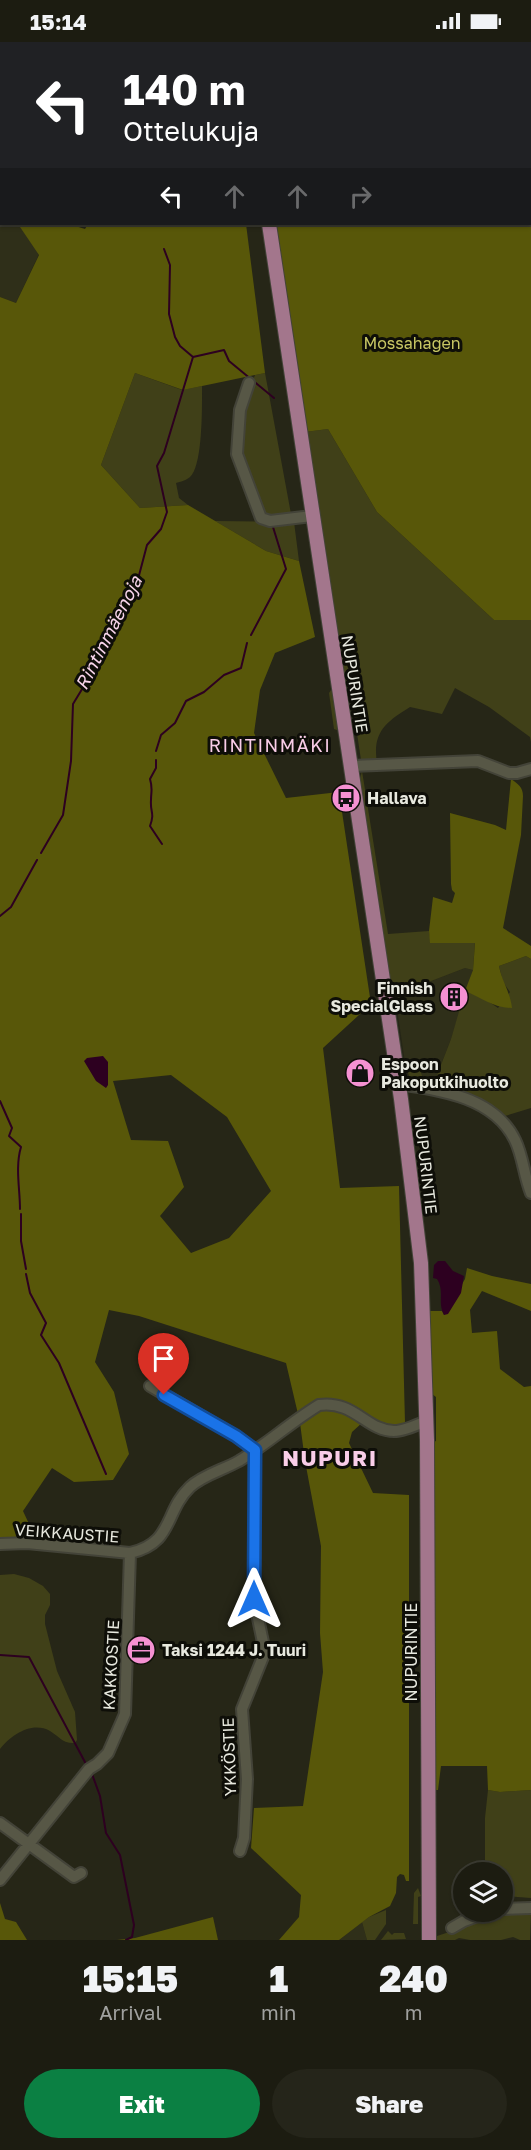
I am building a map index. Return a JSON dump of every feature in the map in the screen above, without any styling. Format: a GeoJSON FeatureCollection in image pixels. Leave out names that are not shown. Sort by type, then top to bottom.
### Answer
{"type":"FeatureCollection","features":[{"type":"Feature","properties":{"kind":"main road","name":"NUPURINTIE"},"geometry":{"type":"LineString","coordinates":[[269,225],[412,1176],[421,1263],[426,1421],[429,1940]]}},
{"type":"Feature","properties":{"kind":"street"},"geometry":{"type":"LineString","coordinates":[[249,383],[240,410],[237,454],[261,518],[270,521],[312,516]]}},
{"type":"Feature","properties":{"kind":"street"},"geometry":{"type":"LineString","coordinates":[[351,766],[478,761],[509,773],[531,770]]}},
{"type":"Feature","properties":{"kind":"street"},"geometry":{"type":"LineString","coordinates":[[398,1084],[432,1089],[478,1104],[493,1113],[525,1151],[531,1193]]}},
{"type":"Feature","properties":{"kind":"street"},"geometry":{"type":"LineString","coordinates":[[150,1386],[236,1436],[255,1450]]}},
{"type":"Feature","properties":{"kind":"street","name":"VEIKKAUSTIE"},"geometry":{"type":"LineString","coordinates":[[0,1544],[27,1543],[130,1553],[154,1544],[191,1486],[237,1462],[319,1405],[326,1404],[351,1410],[372,1424],[395,1431],[426,1421]]}},
{"type":"Feature","properties":{"kind":"street","name":"YKKÖSTIE"},"geometry":{"type":"LineString","coordinates":[[240,1851],[244,1838],[247,1779],[242,1709],[265,1652],[254,1599],[255,1450]]}},
{"type":"Feature","properties":{"kind":"street","name":"KAKKOSTIE"},"geometry":{"type":"LineString","coordinates":[[0,1880],[88,1769],[108,1753],[125,1714],[130,1553]]}},
{"type":"Feature","properties":{"kind":"street"},"geometry":{"type":"LineString","coordinates":[[0,1823],[74,1877],[81,1873]]}},
{"type":"Feature","properties":{"kind":"street"},"geometry":{"type":"LineString","coordinates":[[513,1909],[531,1908]]}},
{"type":"Feature","properties":{"kind":"street"},"geometry":{"type":"LineString","coordinates":[[452,1928],[462,1922]]}},
{"type":"Feature","properties":{"kind":"shaded area"},"geometry":{"type":"Polygon","coordinates":[[[0,225],[43,225],[46,239],[16,303],[0,297],[0,225]]]}},
{"type":"Feature","properties":{"kind":"shaded area"},"geometry":{"type":"Polygon","coordinates":[[[135,373],[182,390],[202,386],[201,434],[197,461],[190,477],[176,483],[179,498],[188,505],[140,508],[101,465],[135,373]]]}},
{"type":"Feature","properties":{"kind":"shaded area"},"geometry":{"type":"Polygon","coordinates":[[[265,373],[291,514],[266,516],[240,453],[243,409],[255,375],[265,373]]]}},
{"type":"Feature","properties":{"kind":"shaded area"},"geometry":{"type":"Polygon","coordinates":[[[328,429],[377,512],[494,620],[531,620],[531,742],[530,737],[489,707],[455,688],[442,714],[410,707],[394,718],[379,736],[376,752],[377,763],[361,760],[350,687],[343,686],[305,432],[328,429]]]}},
{"type":"Feature","properties":{"kind":"shaded area"},"geometry":{"type":"Polygon","coordinates":[[[215,521],[294,522],[299,561],[266,551],[215,521]]]}},
{"type":"Feature","properties":{"kind":"shaded area"},"geometry":{"type":"Polygon","coordinates":[[[331,690],[335,692],[339,728],[337,730],[334,729],[329,693],[331,690]]]}},
{"type":"Feature","properties":{"kind":"shaded area"},"geometry":{"type":"Polygon","coordinates":[[[362,771],[388,934],[429,931],[431,943],[475,942],[473,970],[465,968],[413,988],[394,989],[393,983],[390,983],[366,831],[360,779],[362,771]]]}},
{"type":"Feature","properties":{"kind":"shaded area"},"geometry":{"type":"Polygon","coordinates":[[[526,956],[531,959],[531,1108],[505,1116],[493,1107],[410,1080],[405,1062],[420,1070],[424,1081],[434,1083],[451,1039],[465,991],[482,997],[498,1008],[510,992],[503,982],[499,966],[526,956]]]}},
{"type":"Feature","properties":{"kind":"shaded area"},"geometry":{"type":"Polygon","coordinates":[[[465,968],[473,970],[451,1039],[434,1083],[423,1081],[420,1070],[405,1062],[394,989],[413,988],[465,968]]]}},
{"type":"Feature","properties":{"kind":"shaded area"},"geometry":{"type":"Polygon","coordinates":[[[103,1056],[108,1062],[106,1088],[96,1081],[84,1061],[87,1058],[103,1056]]]}},
{"type":"Feature","properties":{"kind":"shaded area"},"geometry":{"type":"Polygon","coordinates":[[[438,1261],[445,1261],[453,1271],[464,1276],[461,1293],[448,1314],[444,1315],[439,1283],[433,1278],[434,1265],[438,1261]]]}},
{"type":"Feature","properties":{"kind":"shaded area"},"geometry":{"type":"Polygon","coordinates":[[[14,1574],[29,1578],[43,1586],[50,1594],[50,1605],[45,1615],[45,1624],[57,1671],[75,1712],[77,1740],[75,1743],[64,1741],[43,1728],[36,1728],[22,1731],[0,1749],[0,1575],[14,1574]]]}},
{"type":"Feature","properties":{"kind":"shaded area"},"geometry":{"type":"Polygon","coordinates":[[[488,1790],[500,1792],[531,1790],[531,1898],[513,1897],[513,1862],[485,1862],[485,1818],[488,1790]]]}},
{"type":"Feature","properties":{"kind":"shaded area"},"geometry":{"type":"Polygon","coordinates":[[[418,1888],[421,1896],[418,1897],[418,1924],[413,1924],[414,1893],[418,1888]]]}},
{"type":"Feature","properties":{"kind":"shaded area"},"geometry":{"type":"Polygon","coordinates":[[[386,1910],[386,1924],[375,1940],[367,1940],[362,1922],[386,1910]]]}},
{"type":"Feature","properties":{"kind":"shaded area"},"geometry":{"type":"Polygon","coordinates":[[[513,1914],[531,1914],[530,1940],[513,1937],[501,1940],[459,1938],[437,1940],[437,1936],[480,1922],[513,1922],[513,1914]]]}},
{"type":"Feature","properties":{"kind":"shaded area"},"geometry":{"type":"Polygon","coordinates":[[[362,1922],[367,1940],[339,1940],[362,1922]]]}},
{"type":"Feature","properties":{"kind":"shaded area"},"geometry":{"type":"Polygon","coordinates":[[[388,1931],[392,1935],[404,1933],[406,1939],[381,1940],[388,1931]]]}},
{"type":"Feature","properties":{"kind":"green space"},"geometry":{"type":"Polygon","coordinates":[[[19,225],[72,225],[85,229],[87,225],[246,225],[265,373],[183,390],[135,373],[101,465],[140,508],[188,505],[266,551],[299,561],[315,637],[275,653],[260,690],[254,733],[286,798],[339,792],[371,1004],[323,1048],[340,1188],[399,1186],[405,1423],[391,1426],[374,1419],[346,1402],[327,1400],[298,1414],[286,1363],[139,1316],[109,1310],[95,1362],[114,1392],[129,1454],[113,1480],[74,1482],[52,1468],[23,1511],[36,1539],[0,1540],[0,297],[16,303],[39,255],[19,225]],[[171,1075],[113,1081],[131,1140],[168,1141],[184,1187],[160,1216],[191,1253],[229,1238],[271,1191],[227,1117],[171,1075]]]}},
{"type":"Feature","properties":{"kind":"green space","name":"Mossahagen"},"geometry":{"type":"Polygon","coordinates":[[[274,225],[531,225],[531,620],[494,620],[377,512],[328,429],[305,432],[274,225]]]}},
{"type":"Feature","properties":{"kind":"green space"},"geometry":{"type":"Polygon","coordinates":[[[511,779],[520,786],[523,793],[521,835],[503,928],[531,946],[531,959],[526,956],[499,966],[512,1008],[505,1008],[465,991],[473,970],[475,943],[430,943],[429,931],[433,897],[452,903],[455,893],[451,884],[450,813],[506,830],[511,779]]]}},
{"type":"Feature","properties":{"kind":"green space"},"geometry":{"type":"Polygon","coordinates":[[[467,1268],[531,1284],[531,1311],[482,1291],[470,1310],[472,1333],[497,1331],[500,1369],[524,1387],[531,1386],[531,1790],[500,1792],[488,1790],[487,1766],[441,1766],[438,1790],[435,1790],[432,1443],[436,1441],[436,1397],[432,1394],[429,1311],[442,1311],[444,1315],[465,1279],[467,1268]]]}},
{"type":"Feature","properties":{"kind":"green space"},"geometry":{"type":"Polygon","coordinates":[[[338,1409],[363,1422],[352,1432],[349,1443],[373,1493],[409,1495],[409,1881],[406,1881],[404,1875],[400,1874],[397,1877],[396,1893],[390,1906],[369,1917],[339,1940],[279,1940],[299,1917],[301,1895],[251,1848],[254,1808],[303,1806],[323,1672],[320,1633],[321,1546],[300,1423],[320,1411],[338,1409]]]}},
{"type":"Feature","properties":{"kind":"green space"},"geometry":{"type":"Polygon","coordinates":[[[0,1903],[5,1919],[16,1922],[27,1940],[0,1940],[0,1903]]]}},
{"type":"Feature","properties":{"kind":"green space"},"geometry":{"type":"Polygon","coordinates":[[[213,1917],[218,1940],[117,1940],[135,1938],[213,1917]]]}},
{"type":"Feature","properties":{"kind":"waterway","name":"Rintinmäenoja"},"geometry":{"type":"LineString","coordinates":[[164,249],[170,265],[169,314],[175,337],[180,346],[193,357]]}},
{"type":"Feature","properties":{"kind":"waterway"},"geometry":{"type":"LineString","coordinates":[[193,357],[224,350],[229,361],[274,398]]}},
{"type":"Feature","properties":{"kind":"waterway","name":"Rintinmäenoja"},"geometry":{"type":"LineString","coordinates":[[41,853],[63,815],[71,761],[73,704],[90,676],[101,641],[122,600],[137,583],[147,545],[161,529],[167,512],[157,466],[164,453],[193,357]]}},
{"type":"Feature","properties":{"kind":"waterway"},"geometry":{"type":"LineString","coordinates":[[251,635],[286,569],[273,527]]}},
{"type":"Feature","properties":{"kind":"waterway"},"geometry":{"type":"LineString","coordinates":[[156,751],[161,735],[175,723],[186,701],[204,692],[224,675],[241,668],[247,643]]}},
{"type":"Feature","properties":{"kind":"waterway"},"geometry":{"type":"LineString","coordinates":[[156,760],[156,768],[150,779],[152,788],[150,826],[162,844]]}},
{"type":"Feature","properties":{"kind":"waterway","name":"Rintinmäenoja"},"geometry":{"type":"LineString","coordinates":[[0,916],[11,907],[37,860]]}},
{"type":"Feature","properties":{"kind":"waterway"},"geometry":{"type":"LineString","coordinates":[[0,1101],[12,1128],[9,1136],[21,1147],[18,1170],[20,1209]]}},
{"type":"Feature","properties":{"kind":"waterway"},"geometry":{"type":"LineString","coordinates":[[21,1214],[21,1241],[26,1269]]}},
{"type":"Feature","properties":{"kind":"waterway"},"geometry":{"type":"LineString","coordinates":[[26,1274],[30,1293],[46,1323],[41,1335],[59,1363],[106,1474]]}},
{"type":"Feature","properties":{"kind":"waterway"},"geometry":{"type":"LineString","coordinates":[[0,1655],[29,1657],[86,1764]]}},
{"type":"Feature","properties":{"kind":"waterway"},"geometry":{"type":"LineString","coordinates":[[92,1774],[100,1796],[106,1833],[120,1855],[134,1925],[132,1937],[126,1940]]}},
{"type":"Feature","properties":{"kind":"place","name":"Hallava"},"geometry":{"type":"Point","coordinates":[346,798]}},
{"type":"Feature","properties":{"kind":"place","name":"Finnish SpecialGlass"},"geometry":{"type":"Point","coordinates":[454,997]}},
{"type":"Feature","properties":{"kind":"place","name":"Espoon Pakoputkihuolto"},"geometry":{"type":"Point","coordinates":[360,1073]}},
{"type":"Feature","properties":{"kind":"place","name":"Taksi 1244 J. Tuuri"},"geometry":{"type":"Point","coordinates":[141,1650]}},
{"type":"Feature","properties":{"kind":"district","name":"RINTINMÄKI"},"geometry":{"type":"Point","coordinates":[270,746]}},
{"type":"Feature","properties":{"kind":"district","name":"NUPURI"},"geometry":{"type":"Point","coordinates":[330,1458]}},
{"type":"Feature","properties":{"kind":"route"},"geometry":{"type":"LineString","coordinates":[[164,1395],[247,1442],[255,1450],[254,1599]]}}]}
